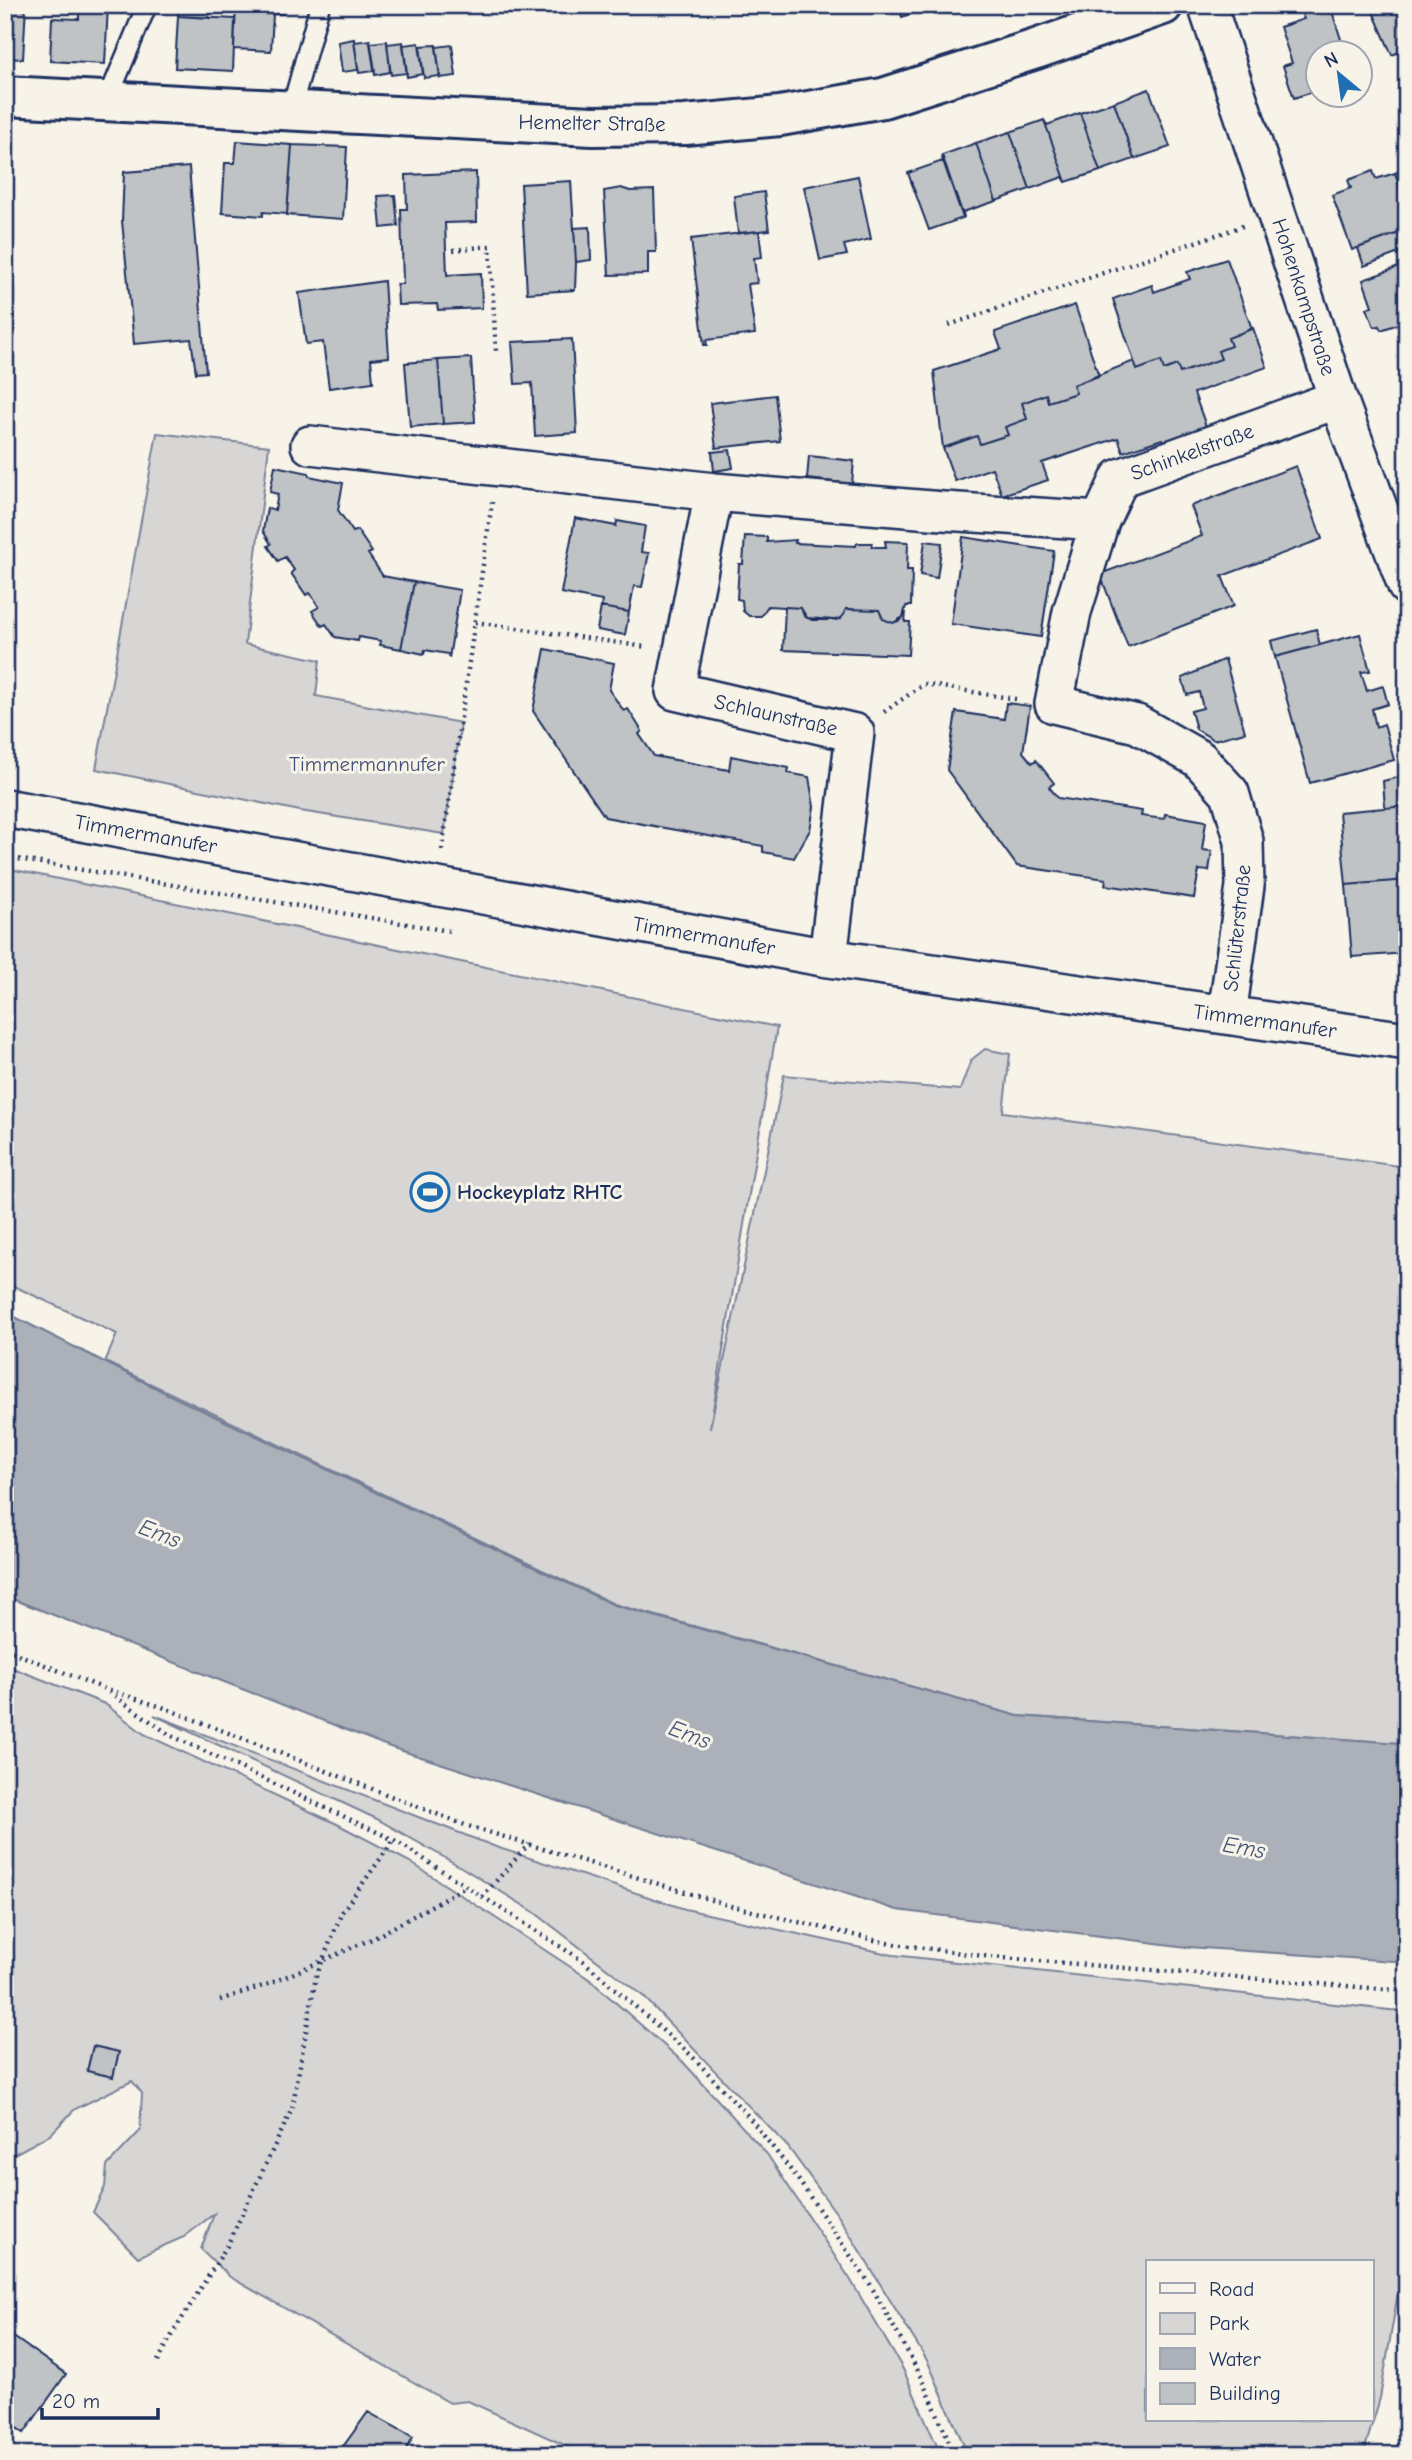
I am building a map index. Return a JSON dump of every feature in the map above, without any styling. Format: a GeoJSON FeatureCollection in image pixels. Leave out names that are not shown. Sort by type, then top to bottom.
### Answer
{"type":"FeatureCollection","features":[{"type":"Feature","properties":{"kind":"main road","name":"Hemelter Straße"},"geometry":{"type":"LineString","coordinates":[[5,96],[593,126],[685,125],[780,117],[883,98],[1163,5]]}},
{"type":"Feature","properties":{"kind":"street","name":"Hohenkampstraße"},"geometry":{"type":"LineString","coordinates":[[1207,5],[1338,399],[1407,586]]}},
{"type":"Feature","properties":{"kind":"street","name":"Schinkelstraße"},"geometry":{"type":"LineString","coordinates":[[1054,705],[1072,612],[1100,521],[1120,478],[1338,399]]}},
{"type":"Feature","properties":{"kind":"street"},"geometry":{"type":"LineString","coordinates":[[310,444],[714,492],[943,512],[1100,521]]}},
{"type":"Feature","properties":{"kind":"street","name":"Schlaunstraße"},"geometry":{"type":"LineString","coordinates":[[714,492],[675,691],[855,733],[828,958]]}},
{"type":"Feature","properties":{"kind":"street","name":"Schlüterstraße"},"geometry":{"type":"LineString","coordinates":[[1054,705],[1137,724],[1199,759],[1230,793],[1244,841],[1245,886],[1227,1015]]}},
{"type":"Feature","properties":{"kind":"street","name":"Timmermanufer"},"geometry":{"type":"LineString","coordinates":[[5,808],[828,958],[1407,1041]]}},
{"type":"Feature","properties":{"kind":"lane"},"geometry":{"type":"LineString","coordinates":[[107,101],[147,5]]}},
{"type":"Feature","properties":{"kind":"lane"},"geometry":{"type":"LineString","coordinates":[[290,110],[320,5]]}},
{"type":"Feature","properties":{"kind":"path"},"geometry":{"type":"LineString","coordinates":[[949,325],[1277,215]]}},
{"type":"Feature","properties":{"kind":"path"},"geometry":{"type":"LineString","coordinates":[[453,250],[490,246],[496,352]]}},
{"type":"Feature","properties":{"kind":"path"},"geometry":{"type":"LineString","coordinates":[[437,887],[497,467]]}},
{"type":"Feature","properties":{"kind":"path"},"geometry":{"type":"LineString","coordinates":[[475,622],[683,652]]}},
{"type":"Feature","properties":{"kind":"path"},"geometry":{"type":"LineString","coordinates":[[855,733],[924,684],[1054,705]]}},
{"type":"Feature","properties":{"kind":"path"},"geometry":{"type":"LineString","coordinates":[[5,1649],[105,1689],[163,1707],[465,1825],[731,1906],[887,1943],[991,1957],[1407,1991]]}},
{"type":"Feature","properties":{"kind":"path"},"geometry":{"type":"LineString","coordinates":[[105,1689],[170,1735],[394,1840],[583,1961],[691,2055],[797,2178],[870,2284],[922,2378],[955,2455]]}},
{"type":"Feature","properties":{"kind":"path"},"geometry":{"type":"LineString","coordinates":[[158,2361],[227,2246],[292,2109],[316,1977],[322,1961],[342,1912],[394,1840]]}},
{"type":"Feature","properties":{"kind":"path"},"geometry":{"type":"LineString","coordinates":[[482,1897],[529,1844]]}},
{"type":"Feature","properties":{"kind":"path"},"geometry":{"type":"LineString","coordinates":[[220,2000],[269,1984],[374,1938],[466,1886]]}},
{"type":"Feature","properties":{"kind":"green space","name":"Timmermannufer"},"geometry":{"type":"Polygon","coordinates":[[[157,433],[269,446],[245,644],[320,660],[316,696],[461,723],[444,834],[300,811],[96,769],[157,433]]]}},
{"type":"Feature","properties":{"kind":"green space"},"geometry":{"type":"Polygon","coordinates":[[[5,868],[777,1027],[710,1428],[784,1075],[960,1090],[971,1060],[985,1049],[1010,1054],[1003,1112],[1407,1167],[1407,1739],[1400,1743],[1018,1716],[614,1604],[105,1362],[117,1334],[5,1282],[5,868]]]}},
{"type":"Feature","properties":{"kind":"green space"},"geometry":{"type":"Polygon","coordinates":[[[5,1665],[105,1704],[144,1734],[337,1824],[410,1862],[589,1979],[684,2063],[767,2154],[850,2279],[903,2369],[941,2455],[586,2455],[468,2401],[450,2403],[230,2277],[201,2249],[214,2214],[184,2237],[138,2257],[93,2212],[105,2187],[107,2166],[140,2131],[142,2093],[132,2081],[75,2109],[50,2135],[5,2159],[5,1665]]]}},
{"type":"Feature","properties":{"kind":"green space"},"geometry":{"type":"Polygon","coordinates":[[[154,1715],[496,1847],[685,1909],[893,1955],[1407,2012],[1407,2240],[1380,2398],[1374,2418],[1374,2260],[1146,2260],[1146,2422],[1373,2422],[1363,2455],[968,2455],[928,2362],[839,2217],[788,2147],[643,1996],[534,1912],[377,1819],[154,1715]]]}},
{"type":"Feature","properties":{"kind":"water","name":"Ems"},"geometry":{"type":"Polygon","coordinates":[[[5,1312],[174,1397],[614,1605],[1018,1716],[1400,1743],[1407,1739],[1407,1962],[1187,1947],[897,1910],[390,1747],[5,1596],[5,1312]]]}},
{"type":"Feature","properties":{"kind":"building"},"geometry":{"type":"Polygon","coordinates":[[[5,5],[26,5],[23,59],[5,58],[5,5]]]}},
{"type":"Feature","properties":{"kind":"building"},"geometry":{"type":"Polygon","coordinates":[[[79,5],[108,5],[105,64],[50,61],[52,18],[79,19],[79,5]]]}},
{"type":"Feature","properties":{"kind":"building"},"geometry":{"type":"Polygon","coordinates":[[[179,5],[210,5],[209,18],[178,16],[179,5]]]}},
{"type":"Feature","properties":{"kind":"building"},"geometry":{"type":"Polygon","coordinates":[[[236,5],[283,5],[283,14],[273,14],[271,51],[234,49],[236,5]]]}},
{"type":"Feature","properties":{"kind":"building"},"geometry":{"type":"Polygon","coordinates":[[[898,5],[936,5],[902,17],[898,5]]]}},
{"type":"Feature","properties":{"kind":"building"},"geometry":{"type":"Polygon","coordinates":[[[1330,5],[1341,38],[1304,38],[1304,95],[1294,98],[1283,66],[1292,63],[1280,27],[1304,19],[1301,12],[1330,5]]]}},
{"type":"Feature","properties":{"kind":"building"},"geometry":{"type":"Polygon","coordinates":[[[1370,5],[1407,5],[1407,49],[1392,55],[1370,5]]]}},
{"type":"Feature","properties":{"kind":"building"},"geometry":{"type":"Polygon","coordinates":[[[178,16],[235,19],[233,71],[175,68],[178,16]]]}},
{"type":"Feature","properties":{"kind":"building"},"geometry":{"type":"Polygon","coordinates":[[[354,39],[358,70],[342,72],[338,42],[354,39]]]}},
{"type":"Feature","properties":{"kind":"building"},"geometry":{"type":"Polygon","coordinates":[[[370,40],[375,71],[359,73],[354,42],[370,40]]]}},
{"type":"Feature","properties":{"kind":"building"},"geometry":{"type":"Polygon","coordinates":[[[387,41],[390,72],[375,75],[370,43],[387,41]]]}},
{"type":"Feature","properties":{"kind":"building"},"geometry":{"type":"Polygon","coordinates":[[[403,42],[407,73],[391,75],[387,44],[403,42]]]}},
{"type":"Feature","properties":{"kind":"building"},"geometry":{"type":"Polygon","coordinates":[[[419,43],[423,74],[407,77],[403,45],[419,43]]]}},
{"type":"Feature","properties":{"kind":"building"},"geometry":{"type":"Polygon","coordinates":[[[436,45],[440,76],[424,78],[420,46],[436,45]]]}},
{"type":"Feature","properties":{"kind":"building"},"geometry":{"type":"Polygon","coordinates":[[[452,45],[456,76],[440,78],[436,47],[452,45]]]}},
{"type":"Feature","properties":{"kind":"building"},"geometry":{"type":"Polygon","coordinates":[[[1149,89],[1170,147],[1134,159],[1114,102],[1149,89]]]}},
{"type":"Feature","properties":{"kind":"building"},"geometry":{"type":"Polygon","coordinates":[[[1114,102],[1134,159],[1100,171],[1080,113],[1114,102]]]}},
{"type":"Feature","properties":{"kind":"building"},"geometry":{"type":"Polygon","coordinates":[[[1080,113],[1100,171],[1066,182],[1044,120],[1047,125],[1080,113]]]}},
{"type":"Feature","properties":{"kind":"building"},"geometry":{"type":"Polygon","coordinates":[[[1044,120],[1066,182],[1063,177],[1030,189],[1010,132],[1044,120]]]}},
{"type":"Feature","properties":{"kind":"building"},"geometry":{"type":"Polygon","coordinates":[[[1010,132],[1030,189],[996,201],[976,143],[1010,132]]]}},
{"type":"Feature","properties":{"kind":"building"},"geometry":{"type":"Polygon","coordinates":[[[237,141],[292,145],[287,214],[263,212],[263,216],[222,213],[225,163],[235,163],[237,141]]]}},
{"type":"Feature","properties":{"kind":"building"},"geometry":{"type":"Polygon","coordinates":[[[976,143],[996,201],[963,212],[964,218],[942,155],[976,143]]]}},
{"type":"Feature","properties":{"kind":"building"},"geometry":{"type":"Polygon","coordinates":[[[292,145],[347,147],[343,219],[287,215],[292,145]]]}},
{"type":"Feature","properties":{"kind":"building"},"geometry":{"type":"Polygon","coordinates":[[[941,155],[963,218],[929,230],[908,173],[943,161],[941,155]]]}},
{"type":"Feature","properties":{"kind":"building"},"geometry":{"type":"Polygon","coordinates":[[[189,167],[206,372],[196,373],[191,339],[134,344],[122,221],[124,172],[189,167]]]}},
{"type":"Feature","properties":{"kind":"building"},"geometry":{"type":"Polygon","coordinates":[[[1407,169],[1407,191],[1402,193],[1395,173],[1407,169]]]}},
{"type":"Feature","properties":{"kind":"building"},"geometry":{"type":"Polygon","coordinates":[[[1373,171],[1376,179],[1395,173],[1407,205],[1407,230],[1352,250],[1332,195],[1351,188],[1348,180],[1373,171]]]}},
{"type":"Feature","properties":{"kind":"building"},"geometry":{"type":"Polygon","coordinates":[[[476,172],[477,222],[445,223],[447,275],[481,273],[482,308],[438,310],[437,304],[398,305],[397,284],[403,284],[401,209],[407,209],[406,175],[476,172]]]}},
{"type":"Feature","properties":{"kind":"building"},"geometry":{"type":"Polygon","coordinates":[[[858,176],[871,239],[844,245],[847,255],[820,260],[804,187],[858,176]]]}},
{"type":"Feature","properties":{"kind":"building"},"geometry":{"type":"Polygon","coordinates":[[[571,181],[575,290],[527,293],[521,184],[571,181]]]}},
{"type":"Feature","properties":{"kind":"building"},"geometry":{"type":"Polygon","coordinates":[[[621,188],[630,191],[654,190],[656,252],[648,252],[648,274],[609,275],[604,191],[621,188]]]}},
{"type":"Feature","properties":{"kind":"building"},"geometry":{"type":"Polygon","coordinates":[[[764,192],[769,230],[738,233],[734,196],[764,192]]]}},
{"type":"Feature","properties":{"kind":"building"},"geometry":{"type":"Polygon","coordinates":[[[395,195],[398,226],[381,228],[378,196],[395,195]]]}},
{"type":"Feature","properties":{"kind":"building"},"geometry":{"type":"Polygon","coordinates":[[[590,227],[591,260],[576,262],[574,228],[590,227]]]}},
{"type":"Feature","properties":{"kind":"building"},"geometry":{"type":"Polygon","coordinates":[[[1407,230],[1407,250],[1364,266],[1358,248],[1407,230]]]}},
{"type":"Feature","properties":{"kind":"building"},"geometry":{"type":"Polygon","coordinates":[[[759,231],[762,257],[754,258],[757,283],[748,284],[755,334],[706,340],[707,345],[704,345],[691,239],[759,231]]]}},
{"type":"Feature","properties":{"kind":"building"},"geometry":{"type":"Polygon","coordinates":[[[1227,259],[1252,329],[1228,338],[1231,346],[1218,351],[1221,359],[1180,373],[1177,365],[1164,370],[1161,361],[1137,370],[1113,299],[1152,285],[1154,292],[1190,279],[1187,272],[1227,259]]]}},
{"type":"Feature","properties":{"kind":"building"},"geometry":{"type":"Polygon","coordinates":[[[1407,264],[1407,321],[1381,330],[1379,326],[1374,327],[1367,308],[1372,306],[1363,280],[1407,264]]]}},
{"type":"Feature","properties":{"kind":"building"},"geometry":{"type":"Polygon","coordinates":[[[384,281],[389,357],[371,359],[373,382],[329,388],[323,342],[306,344],[299,293],[384,281]]]}},
{"type":"Feature","properties":{"kind":"building"},"geometry":{"type":"Polygon","coordinates":[[[1075,305],[1099,376],[1073,385],[1076,393],[1048,402],[1046,394],[1022,403],[1027,419],[1005,427],[1008,435],[980,444],[977,436],[943,448],[934,371],[1001,349],[995,332],[1075,305]]]}},
{"type":"Feature","properties":{"kind":"building"},"geometry":{"type":"Polygon","coordinates":[[[1253,328],[1267,367],[1194,393],[1207,429],[1164,444],[1162,439],[1123,452],[1118,438],[1042,463],[1048,480],[1002,495],[992,468],[955,481],[943,448],[977,436],[980,444],[1008,435],[1005,427],[1027,419],[1022,403],[1046,394],[1048,402],[1076,393],[1073,385],[1134,361],[1137,370],[1161,361],[1164,370],[1177,365],[1180,373],[1221,359],[1218,351],[1231,346],[1228,338],[1253,328]]]}},
{"type":"Feature","properties":{"kind":"building"},"geometry":{"type":"Polygon","coordinates":[[[1407,332],[1407,353],[1404,354],[1397,335],[1407,332]]]}},
{"type":"Feature","properties":{"kind":"building"},"geometry":{"type":"Polygon","coordinates":[[[572,339],[577,433],[535,436],[532,383],[515,384],[512,342],[572,339]]]}},
{"type":"Feature","properties":{"kind":"building"},"geometry":{"type":"Polygon","coordinates":[[[471,358],[475,422],[443,424],[438,360],[471,358]]]}},
{"type":"Feature","properties":{"kind":"building"},"geometry":{"type":"Polygon","coordinates":[[[438,360],[443,424],[410,427],[405,363],[438,360]]]}},
{"type":"Feature","properties":{"kind":"building"},"geometry":{"type":"Polygon","coordinates":[[[775,395],[780,441],[716,448],[710,403],[775,395]]]}},
{"type":"Feature","properties":{"kind":"building"},"geometry":{"type":"Polygon","coordinates":[[[730,450],[733,468],[714,471],[712,452],[730,450]]]}},
{"type":"Feature","properties":{"kind":"building"},"geometry":{"type":"Polygon","coordinates":[[[809,456],[854,461],[852,484],[807,479],[809,456]]]}},
{"type":"Feature","properties":{"kind":"building"},"geometry":{"type":"Polygon","coordinates":[[[275,466],[343,483],[338,510],[353,532],[357,530],[372,552],[368,554],[383,576],[414,582],[401,649],[380,645],[381,641],[359,637],[358,641],[335,637],[326,624],[322,626],[312,611],[319,607],[310,593],[306,595],[291,573],[294,570],[285,557],[278,561],[268,546],[271,544],[263,531],[267,508],[275,510],[278,494],[270,492],[275,466]]]}},
{"type":"Feature","properties":{"kind":"building"},"geometry":{"type":"Polygon","coordinates":[[[1296,466],[1322,539],[1222,576],[1234,606],[1128,647],[1100,574],[1202,536],[1191,506],[1296,466]]]}},
{"type":"Feature","properties":{"kind":"building"},"geometry":{"type":"Polygon","coordinates":[[[575,518],[616,526],[617,521],[645,526],[641,552],[649,553],[642,587],[634,586],[629,612],[601,607],[602,601],[561,593],[575,518]]]}},
{"type":"Feature","properties":{"kind":"building"},"geometry":{"type":"Polygon","coordinates":[[[745,536],[767,537],[767,542],[796,540],[795,543],[856,546],[857,543],[872,543],[872,547],[886,547],[885,541],[908,542],[907,570],[912,570],[911,606],[906,606],[903,617],[893,623],[883,619],[879,610],[846,609],[841,619],[834,620],[807,618],[801,608],[768,606],[761,616],[749,616],[743,611],[742,600],[737,599],[739,564],[743,564],[745,536]]]}},
{"type":"Feature","properties":{"kind":"building"},"geometry":{"type":"Polygon","coordinates":[[[963,537],[1054,551],[1041,637],[951,624],[963,537]]]}},
{"type":"Feature","properties":{"kind":"building"},"geometry":{"type":"Polygon","coordinates":[[[925,541],[942,543],[937,578],[920,575],[925,541]]]}},
{"type":"Feature","properties":{"kind":"building"},"geometry":{"type":"Polygon","coordinates":[[[414,582],[460,590],[449,658],[448,654],[425,650],[424,654],[401,649],[414,582]]]}},
{"type":"Feature","properties":{"kind":"building"},"geometry":{"type":"Polygon","coordinates":[[[601,607],[629,612],[625,635],[597,630],[601,607]]]}},
{"type":"Feature","properties":{"kind":"building"},"geometry":{"type":"Polygon","coordinates":[[[785,607],[801,608],[804,616],[812,620],[837,620],[844,615],[846,609],[879,610],[883,619],[893,623],[901,620],[906,612],[905,622],[910,622],[908,655],[783,650],[785,607]]]}},
{"type":"Feature","properties":{"kind":"building"},"geometry":{"type":"Polygon","coordinates":[[[1316,629],[1320,645],[1275,657],[1271,641],[1316,629]]]}},
{"type":"Feature","properties":{"kind":"building"},"geometry":{"type":"Polygon","coordinates":[[[1360,634],[1370,671],[1361,672],[1367,691],[1383,686],[1388,704],[1372,709],[1376,727],[1384,724],[1394,760],[1310,783],[1275,657],[1360,634]]]}},
{"type":"Feature","properties":{"kind":"building"},"geometry":{"type":"Polygon","coordinates":[[[545,649],[614,663],[609,690],[624,711],[628,709],[642,731],[639,734],[654,756],[729,770],[731,756],[789,768],[788,773],[809,777],[814,807],[810,830],[794,858],[763,852],[763,846],[605,817],[533,711],[545,649]]]}},
{"type":"Feature","properties":{"kind":"building"},"geometry":{"type":"Polygon","coordinates":[[[1225,659],[1245,732],[1214,740],[1196,729],[1191,711],[1203,708],[1199,692],[1187,695],[1182,678],[1225,659]]]}},
{"type":"Feature","properties":{"kind":"building"},"geometry":{"type":"Polygon","coordinates":[[[1006,703],[1030,706],[1023,752],[1032,763],[1036,760],[1054,783],[1049,787],[1058,798],[1142,811],[1141,816],[1164,819],[1165,814],[1206,821],[1202,850],[1212,851],[1209,871],[1199,870],[1194,898],[1105,885],[1106,879],[1017,866],[947,770],[956,712],[1004,719],[1006,703]]]}},
{"type":"Feature","properties":{"kind":"building"},"geometry":{"type":"Polygon","coordinates":[[[1407,775],[1407,806],[1385,808],[1383,781],[1407,775]]]}},
{"type":"Feature","properties":{"kind":"building"},"geometry":{"type":"Polygon","coordinates":[[[1407,806],[1407,880],[1346,885],[1339,812],[1407,806]]]}},
{"type":"Feature","properties":{"kind":"building"},"geometry":{"type":"Polygon","coordinates":[[[1407,880],[1407,953],[1352,957],[1346,885],[1407,880]]]}},
{"type":"Feature","properties":{"kind":"building"},"geometry":{"type":"Polygon","coordinates":[[[93,2046],[119,2052],[113,2077],[87,2071],[93,2046]]]}},
{"type":"Feature","properties":{"kind":"building"},"geometry":{"type":"Polygon","coordinates":[[[5,2331],[66,2374],[24,2433],[5,2420],[5,2331]]]}},
{"type":"Feature","properties":{"kind":"building"},"geometry":{"type":"Polygon","coordinates":[[[368,2412],[413,2437],[403,2455],[337,2455],[368,2412]]]}},
{"type":"Feature","properties":{"kind":"place","name":"Hockeyplatz RHTC"},"geometry":{"type":"Point","coordinates":[430,1192]}}]}
